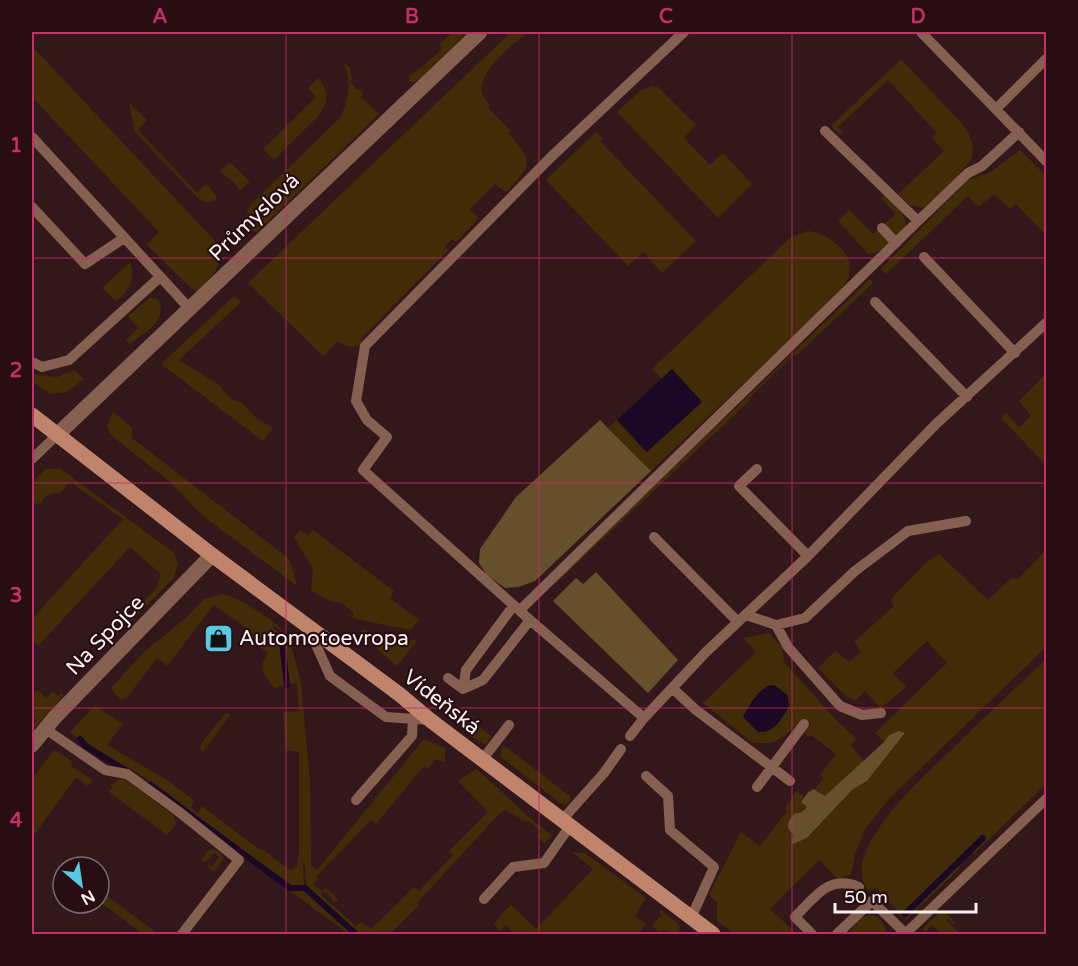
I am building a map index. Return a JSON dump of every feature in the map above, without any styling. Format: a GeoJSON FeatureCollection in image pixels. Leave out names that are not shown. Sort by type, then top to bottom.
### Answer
{"type":"FeatureCollection","features":[{"type":"Feature","properties":{"kind":"main road","name":"Vídeňská"},"geometry":{"type":"LineString","coordinates":[[32,415],[212,555],[399,694],[482,760],[713,934]]}},
{"type":"Feature","properties":{"kind":"street","name":"Průmyslová"},"geometry":{"type":"LineString","coordinates":[[57,434],[480,32]]}},
{"type":"Feature","properties":{"kind":"street","name":"Na Spojce"},"geometry":{"type":"LineString","coordinates":[[32,745],[44,728],[212,555]]}},
{"type":"Feature","properties":{"kind":"lane"},"geometry":{"type":"LineString","coordinates":[[645,718],[530,620],[363,470],[387,437],[367,420],[356,401],[365,346],[550,158],[684,32]]}},
{"type":"Feature","properties":{"kind":"lane"},"geometry":{"type":"LineString","coordinates":[[921,32],[1047,161]]}},
{"type":"Feature","properties":{"kind":"lane"},"geometry":{"type":"LineString","coordinates":[[997,108],[1047,59]]}},
{"type":"Feature","properties":{"kind":"lane"},"geometry":{"type":"LineString","coordinates":[[825,131],[918,221]]}},
{"type":"Feature","properties":{"kind":"lane"},"geometry":{"type":"LineString","coordinates":[[463,689],[466,670],[517,607],[968,173],[982,166],[1019,132]]}},
{"type":"Feature","properties":{"kind":"lane"},"geometry":{"type":"LineString","coordinates":[[32,137],[189,308]]}},
{"type":"Feature","properties":{"kind":"lane"},"geometry":{"type":"LineString","coordinates":[[32,207],[85,264],[124,238]]}},
{"type":"Feature","properties":{"kind":"lane"},"geometry":{"type":"LineString","coordinates":[[882,228],[896,243]]}},
{"type":"Feature","properties":{"kind":"lane"},"geometry":{"type":"LineString","coordinates":[[924,257],[1015,353]]}},
{"type":"Feature","properties":{"kind":"lane"},"geometry":{"type":"LineString","coordinates":[[32,362],[42,367],[69,360],[160,277]]}},
{"type":"Feature","properties":{"kind":"lane"},"geometry":{"type":"LineString","coordinates":[[875,302],[967,397]]}},
{"type":"Feature","properties":{"kind":"lane"},"geometry":{"type":"LineString","coordinates":[[630,736],[706,652],[808,556],[936,424],[1047,323]]}},
{"type":"Feature","properties":{"kind":"lane"},"geometry":{"type":"LineString","coordinates":[[32,459],[57,434]]}},
{"type":"Feature","properties":{"kind":"lane"},"geometry":{"type":"LineString","coordinates":[[757,470],[739,486],[808,556]]}},
{"type":"Feature","properties":{"kind":"lane"},"geometry":{"type":"LineString","coordinates":[[654,537],[742,619],[776,625],[805,618],[855,572],[908,531],[966,521]]}},
{"type":"Feature","properties":{"kind":"lane"},"geometry":{"type":"LineString","coordinates":[[463,689],[483,680],[530,620]]}},
{"type":"Feature","properties":{"kind":"lane"},"geometry":{"type":"LineString","coordinates":[[776,625],[788,647],[840,706],[862,715],[881,713]]}},
{"type":"Feature","properties":{"kind":"lane"},"geometry":{"type":"LineString","coordinates":[[308,626],[330,676],[386,717],[430,720]]}},
{"type":"Feature","properties":{"kind":"lane"},"geometry":{"type":"LineString","coordinates":[[448,678],[463,689]]}},
{"type":"Feature","properties":{"kind":"lane"},"geometry":{"type":"LineString","coordinates":[[672,688],[696,710],[790,781]]}},
{"type":"Feature","properties":{"kind":"lane"},"geometry":{"type":"LineString","coordinates":[[356,800],[411,736],[413,718]]}},
{"type":"Feature","properties":{"kind":"lane"},"geometry":{"type":"LineString","coordinates":[[757,787],[804,724]]}},
{"type":"Feature","properties":{"kind":"lane"},"geometry":{"type":"LineString","coordinates":[[482,760],[509,725]]}},
{"type":"Feature","properties":{"kind":"lane"},"geometry":{"type":"LineString","coordinates":[[44,728],[105,770],[127,774],[178,811],[238,860],[182,934]]}},
{"type":"Feature","properties":{"kind":"lane"},"geometry":{"type":"LineString","coordinates":[[484,900],[513,867],[544,863],[566,823],[621,749]]}},
{"type":"Feature","properties":{"kind":"lane"},"geometry":{"type":"LineString","coordinates":[[646,776],[668,796],[670,830],[714,867],[691,918]]}},
{"type":"Feature","properties":{"kind":"lane"},"geometry":{"type":"LineString","coordinates":[[837,934],[872,901],[905,934],[1047,799]]}},
{"type":"Feature","properties":{"kind":"lane"},"geometry":{"type":"LineString","coordinates":[[812,934],[795,917],[828,885],[848,882],[859,887]]}},
{"type":"Feature","properties":{"kind":"shaded area"},"geometry":{"type":"Polygon","coordinates":[[[453,32],[468,32],[419,79],[409,82],[409,75],[421,68],[441,50],[440,44],[453,32]]]}},
{"type":"Feature","properties":{"kind":"shaded area"},"geometry":{"type":"Polygon","coordinates":[[[511,32],[528,32],[491,68],[485,76],[482,93],[490,106],[488,108],[511,131],[509,134],[523,151],[527,164],[525,170],[506,192],[495,184],[470,209],[479,218],[456,242],[452,239],[445,246],[448,250],[360,340],[363,344],[351,347],[337,342],[323,356],[248,283],[511,32]]]}},
{"type":"Feature","properties":{"kind":"shaded area"},"geometry":{"type":"Polygon","coordinates":[[[32,46],[215,241],[219,257],[218,264],[213,275],[197,291],[192,289],[147,245],[159,232],[32,97],[32,46]]]}},
{"type":"Feature","properties":{"kind":"shaded area"},"geometry":{"type":"Polygon","coordinates":[[[901,59],[964,126],[973,146],[971,159],[959,175],[924,208],[910,205],[898,194],[944,151],[932,138],[937,133],[888,80],[838,127],[843,133],[840,135],[831,126],[901,59]]]}},
{"type":"Feature","properties":{"kind":"shaded area"},"geometry":{"type":"Polygon","coordinates":[[[342,61],[350,68],[352,80],[350,82],[358,90],[360,89],[363,94],[361,97],[379,114],[257,232],[252,230],[246,222],[250,205],[340,118],[348,90],[347,74],[342,61]]]}},
{"type":"Feature","properties":{"kind":"shaded area"},"geometry":{"type":"Polygon","coordinates":[[[318,78],[326,94],[323,108],[314,121],[274,160],[263,149],[316,97],[308,88],[318,78]]]}},
{"type":"Feature","properties":{"kind":"shaded area"},"geometry":{"type":"Polygon","coordinates":[[[652,86],[658,87],[696,125],[684,138],[710,165],[723,153],[752,184],[718,218],[617,112],[640,91],[652,86]]]}},
{"type":"Feature","properties":{"kind":"shaded area"},"geometry":{"type":"Polygon","coordinates":[[[129,103],[147,120],[138,130],[197,193],[206,184],[217,196],[215,201],[205,202],[199,199],[135,132],[129,103]]]}},
{"type":"Feature","properties":{"kind":"shaded area"},"geometry":{"type":"Polygon","coordinates":[[[596,132],[603,139],[601,142],[696,241],[662,273],[643,252],[628,266],[546,180],[596,132]]]}},
{"type":"Feature","properties":{"kind":"shaded area"},"geometry":{"type":"Polygon","coordinates":[[[1020,150],[1046,176],[1046,235],[1016,204],[1010,209],[994,194],[978,207],[968,196],[886,274],[881,269],[968,180],[989,173],[1020,150]]]}},
{"type":"Feature","properties":{"kind":"shaded area"},"geometry":{"type":"Polygon","coordinates":[[[230,162],[250,182],[240,190],[220,171],[230,162]]]}},
{"type":"Feature","properties":{"kind":"shaded area"},"geometry":{"type":"Polygon","coordinates":[[[886,194],[902,210],[906,226],[883,249],[869,255],[838,221],[849,210],[873,234],[895,213],[881,198],[886,194]]]}},
{"type":"Feature","properties":{"kind":"shaded area"},"geometry":{"type":"Polygon","coordinates":[[[807,231],[824,236],[839,246],[845,254],[850,271],[844,286],[829,303],[651,471],[608,427],[617,420],[646,452],[702,402],[672,369],[662,379],[652,369],[790,238],[807,231]]]}},
{"type":"Feature","properties":{"kind":"shaded area"},"geometry":{"type":"Polygon","coordinates":[[[130,262],[132,279],[125,293],[116,301],[102,288],[130,262]]]}},
{"type":"Feature","properties":{"kind":"shaded area"},"geometry":{"type":"Polygon","coordinates":[[[870,279],[873,283],[796,356],[794,355],[749,398],[750,400],[556,583],[555,581],[870,279]]]}},
{"type":"Feature","properties":{"kind":"shaded area"},"geometry":{"type":"Polygon","coordinates":[[[234,296],[241,302],[179,360],[219,385],[230,398],[242,403],[256,418],[273,428],[263,441],[161,364],[234,296]]]}},
{"type":"Feature","properties":{"kind":"shaded area"},"geometry":{"type":"Polygon","coordinates":[[[150,298],[155,298],[160,302],[159,317],[152,327],[130,344],[126,340],[138,328],[128,316],[150,298]]]}},
{"type":"Feature","properties":{"kind":"shaded area"},"geometry":{"type":"Polygon","coordinates":[[[672,369],[702,402],[647,452],[617,420],[672,369]]]}},
{"type":"Feature","properties":{"kind":"shaded area"},"geometry":{"type":"Polygon","coordinates":[[[74,370],[84,379],[66,392],[50,394],[32,381],[32,374],[57,377],[74,370]]]}},
{"type":"Feature","properties":{"kind":"shaded area"},"geometry":{"type":"Polygon","coordinates":[[[1046,374],[1046,465],[1001,418],[1006,413],[1019,427],[1031,416],[1019,401],[1046,374]]]}},
{"type":"Feature","properties":{"kind":"shaded area"},"geometry":{"type":"Polygon","coordinates":[[[113,412],[132,427],[132,438],[288,558],[297,586],[203,516],[169,481],[109,433],[107,426],[113,412]]]}},
{"type":"Feature","properties":{"kind":"shaded area"},"geometry":{"type":"Polygon","coordinates":[[[600,420],[651,471],[535,581],[518,587],[505,588],[487,575],[479,563],[480,549],[516,497],[600,420]]]}},
{"type":"Feature","properties":{"kind":"shaded area"},"geometry":{"type":"Polygon","coordinates":[[[46,469],[61,469],[174,553],[178,564],[174,577],[125,628],[122,625],[157,587],[161,574],[130,547],[38,646],[32,642],[32,619],[123,519],[70,482],[59,494],[53,493],[46,496],[41,503],[35,504],[32,502],[32,482],[46,469]]]}},
{"type":"Feature","properties":{"kind":"shaded area"},"geometry":{"type":"Polygon","coordinates":[[[300,530],[308,536],[313,530],[394,591],[390,598],[419,620],[411,630],[355,619],[352,617],[354,613],[342,603],[330,601],[311,591],[313,568],[294,538],[300,530]]]}},
{"type":"Feature","properties":{"kind":"shaded area"},"geometry":{"type":"Polygon","coordinates":[[[1046,550],[1046,647],[889,799],[865,829],[850,875],[838,879],[819,860],[770,909],[797,934],[735,934],[717,921],[717,902],[709,895],[741,832],[760,846],[787,811],[785,808],[796,791],[804,796],[801,802],[807,807],[787,829],[793,835],[791,845],[808,838],[853,789],[867,781],[905,734],[884,742],[875,733],[947,663],[927,641],[893,673],[906,687],[881,708],[865,691],[855,701],[845,695],[818,668],[835,651],[849,662],[861,652],[854,642],[894,606],[891,599],[928,561],[939,554],[988,600],[1011,578],[1018,579],[1046,550]]]}},
{"type":"Feature","properties":{"kind":"shaded area"},"geometry":{"type":"Polygon","coordinates":[[[596,572],[678,660],[648,693],[553,601],[576,578],[583,584],[596,572]]]}},
{"type":"Feature","properties":{"kind":"shaded area"},"geometry":{"type":"Polygon","coordinates":[[[223,594],[239,600],[268,618],[288,636],[274,626],[272,627],[290,641],[301,683],[310,782],[311,865],[317,870],[424,739],[445,748],[445,762],[435,759],[428,769],[424,766],[376,824],[371,820],[316,877],[318,879],[313,884],[322,891],[326,888],[339,900],[333,902],[329,894],[324,892],[321,895],[356,926],[361,922],[371,929],[414,887],[419,891],[453,855],[448,852],[488,812],[458,781],[476,769],[552,835],[544,843],[537,837],[541,831],[528,821],[505,810],[390,934],[343,934],[345,931],[290,891],[306,891],[305,863],[303,863],[304,887],[292,887],[236,847],[165,791],[89,746],[84,740],[70,732],[95,706],[123,724],[107,745],[167,780],[194,800],[191,808],[198,813],[202,806],[290,870],[297,866],[299,752],[286,750],[283,712],[299,711],[297,683],[274,688],[262,667],[268,653],[245,636],[249,630],[214,605],[167,666],[157,658],[126,699],[124,697],[121,700],[111,688],[145,651],[187,617],[204,599],[223,594]]]}},
{"type":"Feature","properties":{"kind":"shaded area"},"geometry":{"type":"Polygon","coordinates":[[[362,630],[417,641],[397,666],[360,634],[362,630]]]}},
{"type":"Feature","properties":{"kind":"shaded area"},"geometry":{"type":"Polygon","coordinates":[[[769,633],[782,647],[784,662],[838,722],[856,738],[851,746],[864,761],[825,797],[814,790],[824,778],[820,775],[836,754],[814,737],[810,735],[809,737],[804,733],[811,723],[803,718],[785,736],[772,743],[753,743],[703,703],[756,652],[743,638],[769,633]]]}},
{"type":"Feature","properties":{"kind":"shaded area"},"geometry":{"type":"Polygon","coordinates":[[[1046,659],[1046,784],[974,854],[972,850],[967,850],[955,862],[960,868],[906,920],[876,888],[868,890],[864,884],[862,865],[872,839],[906,794],[1046,659]]]}},
{"type":"Feature","properties":{"kind":"shaded area"},"geometry":{"type":"Polygon","coordinates":[[[770,685],[776,686],[788,696],[789,707],[773,728],[758,732],[743,717],[757,695],[770,685]]]}},
{"type":"Feature","properties":{"kind":"shaded area"},"geometry":{"type":"Polygon","coordinates":[[[38,690],[46,698],[53,691],[58,696],[61,693],[64,695],[32,731],[32,726],[37,720],[32,717],[32,693],[38,690]]]}},
{"type":"Feature","properties":{"kind":"shaded area"},"geometry":{"type":"Polygon","coordinates":[[[461,712],[492,737],[486,744],[467,732],[461,723],[461,712]]]}},
{"type":"Feature","properties":{"kind":"shaded area"},"geometry":{"type":"Polygon","coordinates":[[[228,713],[230,715],[203,752],[200,749],[201,744],[228,713]]]}},
{"type":"Feature","properties":{"kind":"shaded area"},"geometry":{"type":"Polygon","coordinates":[[[899,731],[905,733],[867,781],[853,789],[807,838],[791,845],[793,835],[788,822],[794,814],[802,812],[807,807],[801,802],[809,791],[813,789],[825,796],[889,735],[899,731]]]}},
{"type":"Feature","properties":{"kind":"shaded area"},"geometry":{"type":"Polygon","coordinates":[[[505,746],[572,798],[567,804],[560,803],[501,757],[501,750],[505,746]]]}},
{"type":"Feature","properties":{"kind":"shaded area"},"geometry":{"type":"Polygon","coordinates":[[[54,750],[71,760],[72,767],[93,780],[88,786],[76,777],[32,838],[32,779],[54,750]]]}},
{"type":"Feature","properties":{"kind":"shaded area"},"geometry":{"type":"Polygon","coordinates":[[[121,779],[173,814],[176,824],[167,835],[109,792],[113,787],[110,785],[121,779]]]}},
{"type":"Feature","properties":{"kind":"shaded area"},"geometry":{"type":"Polygon","coordinates":[[[213,849],[224,858],[214,872],[207,867],[209,865],[212,867],[219,857],[214,853],[205,863],[201,860],[208,851],[213,849]]]}},
{"type":"Feature","properties":{"kind":"shaded area"},"geometry":{"type":"Polygon","coordinates":[[[572,852],[585,853],[646,898],[635,916],[646,924],[638,934],[636,932],[633,934],[515,934],[506,925],[500,931],[494,925],[511,905],[536,929],[593,869],[572,852]]]}},
{"type":"Feature","properties":{"kind":"shaded area"},"geometry":{"type":"Polygon","coordinates":[[[111,899],[158,934],[143,934],[111,910],[111,899]]]}},
{"type":"Feature","properties":{"kind":"shaded area"},"geometry":{"type":"Polygon","coordinates":[[[943,909],[955,923],[954,925],[948,919],[946,920],[960,934],[942,934],[932,925],[924,933],[924,927],[943,909]]]}},
{"type":"Feature","properties":{"kind":"shaded area"},"geometry":{"type":"Polygon","coordinates":[[[661,910],[680,927],[678,934],[668,934],[668,930],[659,932],[652,926],[661,915],[659,912],[661,910]]]}},
{"type":"Feature","properties":{"kind":"shaded area"},"geometry":{"type":"Polygon","coordinates":[[[869,915],[881,921],[887,934],[847,934],[862,918],[869,915]]]}},
{"type":"Feature","properties":{"kind":"waterway"},"geometry":{"type":"LineString","coordinates":[[281,635],[287,685]]}},
{"type":"Feature","properties":{"kind":"waterway"},"geometry":{"type":"LineString","coordinates":[[80,739],[86,746],[126,771]]}},
{"type":"Feature","properties":{"kind":"waterway"},"geometry":{"type":"LineString","coordinates":[[150,785],[290,888],[305,888],[356,934]]}},
{"type":"Feature","properties":{"kind":"waterway"},"geometry":{"type":"LineString","coordinates":[[905,914],[983,838]]}},
{"type":"Feature","properties":{"kind":"place","name":"Automotoevropa"},"geometry":{"type":"Point","coordinates":[218,638]}}]}
